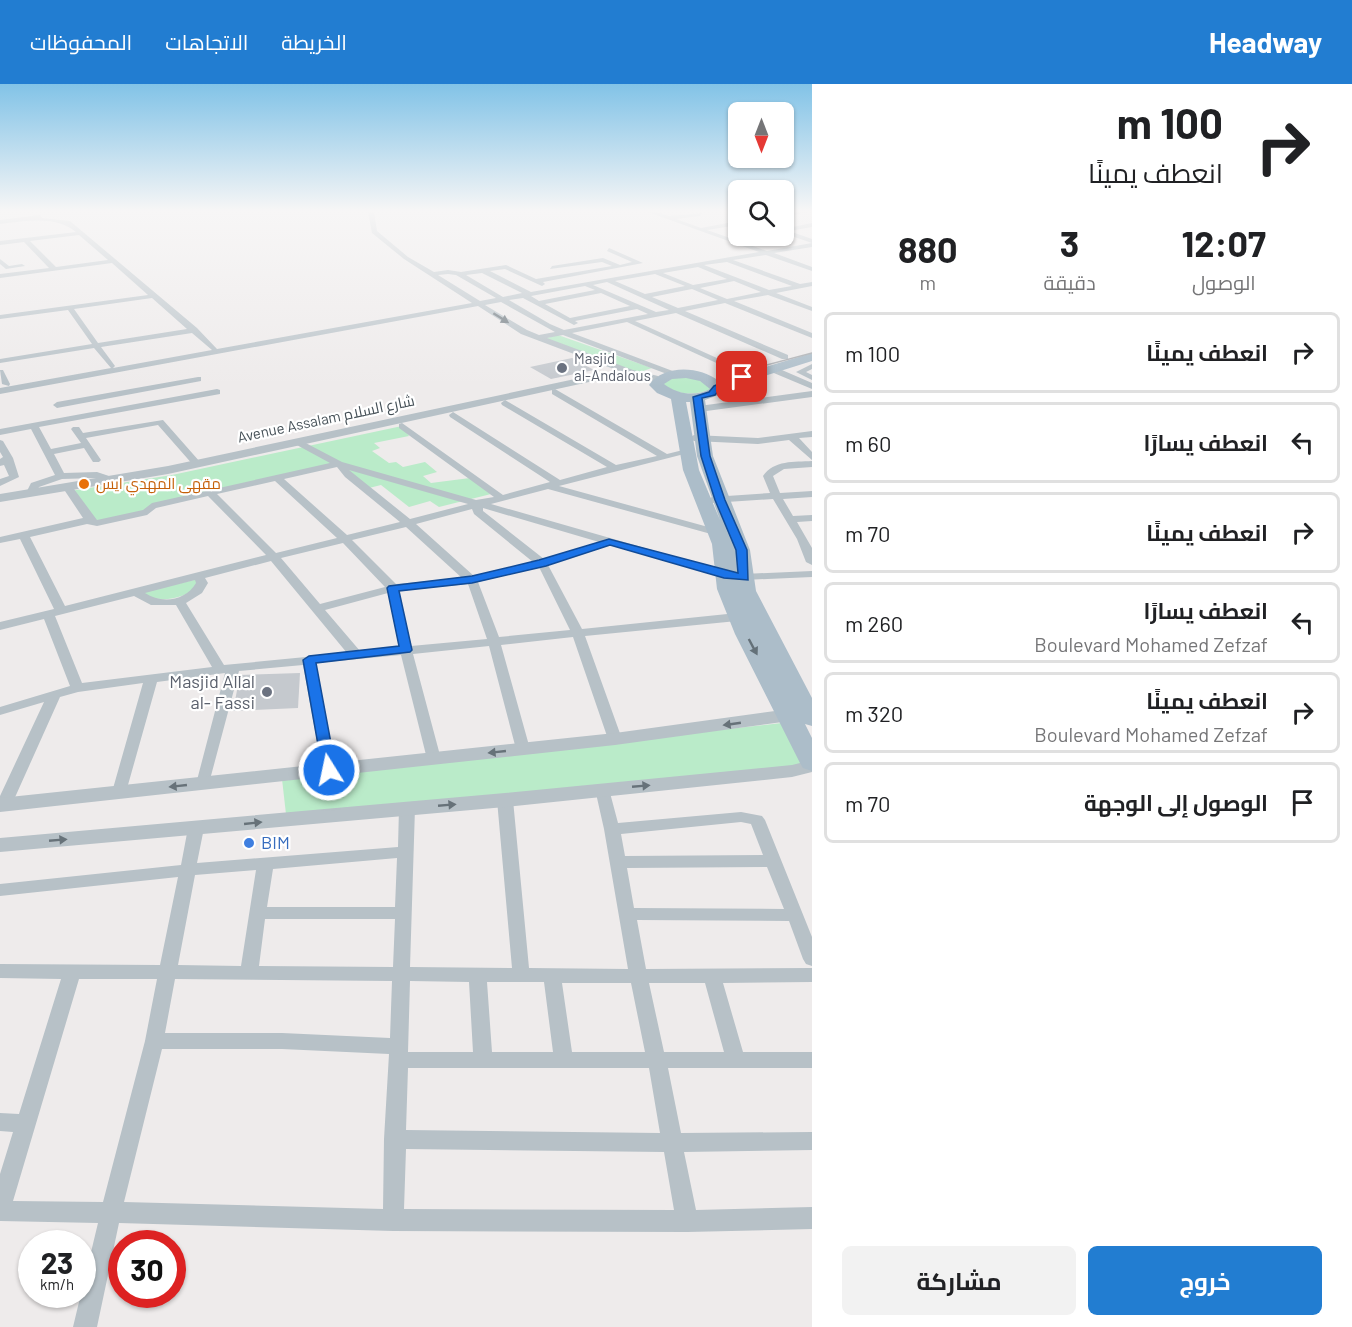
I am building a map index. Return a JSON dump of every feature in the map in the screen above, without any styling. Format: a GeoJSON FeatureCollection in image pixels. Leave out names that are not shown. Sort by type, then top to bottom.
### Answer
{"type":"FeatureCollection","features":[{"type":"Feature","properties":{"kind":"main road"},"geometry":{"type":"LineString","coordinates":[[698,403],[663,391],[658,381],[675,375],[697,376],[736,370],[812,348]]}},
{"type":"Feature","properties":{"kind":"main road"},"geometry":{"type":"LineString","coordinates":[[806,715],[737,617],[734,576],[741,550],[708,467],[692,442],[698,403],[712,394],[717,387],[812,357]]}},
{"type":"Feature","properties":{"kind":"main road"},"geometry":{"type":"LineString","coordinates":[[697,376],[711,381],[717,387]]}},
{"type":"Feature","properties":{"kind":"main road"},"geometry":{"type":"LineString","coordinates":[[677,395],[692,442],[700,500],[724,556],[734,576],[746,591],[806,715],[812,764]]}},
{"type":"Feature","properties":{"kind":"street"},"geometry":{"type":"LineString","coordinates":[[0,276],[46,270]]}},
{"type":"Feature","properties":{"kind":"street"},"geometry":{"type":"LineString","coordinates":[[125,270],[214,348]]}},
{"type":"Feature","properties":{"kind":"street"},"geometry":{"type":"LineString","coordinates":[[428,270],[478,304],[538,337],[627,374]]}},
{"type":"Feature","properties":{"kind":"street"},"geometry":{"type":"LineString","coordinates":[[435,274],[448,272],[460,274],[482,270],[584,329]]}},
{"type":"Feature","properties":{"kind":"street"},"geometry":{"type":"LineString","coordinates":[[512,270],[554,290]]}},
{"type":"Feature","properties":{"kind":"street"},"geometry":{"type":"LineString","coordinates":[[542,270],[557,277]]}},
{"type":"Feature","properties":{"kind":"street"},"geometry":{"type":"LineString","coordinates":[[535,281],[601,270]]}},
{"type":"Feature","properties":{"kind":"street"},"geometry":{"type":"LineString","coordinates":[[654,270],[812,336]]}},
{"type":"Feature","properties":{"kind":"street"},"geometry":{"type":"LineString","coordinates":[[2,387],[40,384],[112,368],[170,361],[669,270]]}},
{"type":"Feature","properties":{"kind":"street"},"geometry":{"type":"LineString","coordinates":[[712,270],[812,309]]}},
{"type":"Feature","properties":{"kind":"street"},"geometry":{"type":"LineString","coordinates":[[757,270],[812,290]]}},
{"type":"Feature","properties":{"kind":"street"},"geometry":{"type":"LineString","coordinates":[[460,274],[561,333],[675,375]]}},
{"type":"Feature","properties":{"kind":"street"},"geometry":{"type":"LineString","coordinates":[[645,296],[736,279]]}},
{"type":"Feature","properties":{"kind":"street"},"geometry":{"type":"LineString","coordinates":[[607,280],[785,357]]}},
{"type":"Feature","properties":{"kind":"street"},"geometry":{"type":"LineString","coordinates":[[586,284],[656,315]]}},
{"type":"Feature","properties":{"kind":"street"},"geometry":{"type":"LineString","coordinates":[[538,337],[812,284]]}},
{"type":"Feature","properties":{"kind":"street"},"geometry":{"type":"LineString","coordinates":[[538,303],[603,291]]}},
{"type":"Feature","properties":{"kind":"street"},"geometry":{"type":"LineString","coordinates":[[0,317],[155,296]]}},
{"type":"Feature","properties":{"kind":"street"},"geometry":{"type":"LineString","coordinates":[[69,307],[112,368],[196,464]]}},
{"type":"Feature","properties":{"kind":"street"},"geometry":{"type":"LineString","coordinates":[[568,320],[638,307]]}},
{"type":"Feature","properties":{"kind":"street"},"geometry":{"type":"LineString","coordinates":[[628,320],[736,370]]}},
{"type":"Feature","properties":{"kind":"street"},"geometry":{"type":"LineString","coordinates":[[0,361],[194,330]]}},
{"type":"Feature","properties":{"kind":"street"},"geometry":{"type":"LineString","coordinates":[[2,387],[214,348],[268,342]]}},
{"type":"Feature","properties":{"kind":"street"},"geometry":{"type":"LineString","coordinates":[[52,398],[126,385],[180,367],[170,361]]}},
{"type":"Feature","properties":{"kind":"street"},"geometry":{"type":"LineString","coordinates":[[812,366],[800,372],[812,378]]}},
{"type":"Feature","properties":{"kind":"street"},"geometry":{"type":"LineString","coordinates":[[772,369],[812,386]]}},
{"type":"Feature","properties":{"kind":"street"},"geometry":{"type":"LineString","coordinates":[[0,372],[2,387]]}},
{"type":"Feature","properties":{"kind":"street"},"geometry":{"type":"LineString","coordinates":[[0,432],[218,392],[189,373]]}},
{"type":"Feature","properties":{"kind":"street","name":"Avenue Assalam شارع السلام"},"geometry":{"type":"LineString","coordinates":[[0,498],[109,479],[136,478],[196,464],[302,445],[589,379],[627,374],[658,381]]}},
{"type":"Feature","properties":{"kind":"street"},"geometry":{"type":"LineString","coordinates":[[0,400],[52,398],[126,385],[198,379]]}},
{"type":"Feature","properties":{"kind":"street","name":"Avenue Assalam شارع السلام"},"geometry":{"type":"LineString","coordinates":[[0,504],[402,426],[555,392],[609,382],[658,381]]}},
{"type":"Feature","properties":{"kind":"street"},"geometry":{"type":"LineString","coordinates":[[40,384],[81,436],[96,460]]}},
{"type":"Feature","properties":{"kind":"street"},"geometry":{"type":"LineString","coordinates":[[555,392],[664,456]]}},
{"type":"Feature","properties":{"kind":"street"},"geometry":{"type":"LineString","coordinates":[[698,403],[812,394]]}},
{"type":"Feature","properties":{"kind":"street"},"geometry":{"type":"LineString","coordinates":[[505,403],[615,468]]}},
{"type":"Feature","properties":{"kind":"street"},"geometry":{"type":"LineString","coordinates":[[453,415],[553,484],[715,532]]}},
{"type":"Feature","properties":{"kind":"street"},"geometry":{"type":"LineString","coordinates":[[81,436],[160,422]]}},
{"type":"Feature","properties":{"kind":"street"},"geometry":{"type":"LineString","coordinates":[[34,426],[61,476]]}},
{"type":"Feature","properties":{"kind":"street"},"geometry":{"type":"LineString","coordinates":[[402,426],[500,497]]}},
{"type":"Feature","properties":{"kind":"street"},"geometry":{"type":"LineString","coordinates":[[0,626],[664,456],[692,442],[750,441],[812,434]]}},
{"type":"Feature","properties":{"kind":"street"},"geometry":{"type":"LineString","coordinates":[[792,437],[812,457]]}},
{"type":"Feature","properties":{"kind":"street"},"geometry":{"type":"LineString","coordinates":[[0,444],[8,458],[3,461],[14,477],[0,483]]}},
{"type":"Feature","properties":{"kind":"street"},"geometry":{"type":"LineString","coordinates":[[48,452],[87,445]]}},
{"type":"Feature","properties":{"kind":"street"},"geometry":{"type":"LineString","coordinates":[[302,445],[339,464],[734,576],[812,574]]}},
{"type":"Feature","properties":{"kind":"street"},"geometry":{"type":"LineString","coordinates":[[70,491],[90,520],[97,523],[149,511],[148,508],[152,506],[339,464]]}},
{"type":"Feature","properties":{"kind":"street"},"geometry":{"type":"LineString","coordinates":[[339,464],[348,475],[408,523],[472,580],[494,640],[523,749]]}},
{"type":"Feature","properties":{"kind":"street"},"geometry":{"type":"LineString","coordinates":[[812,464],[785,466],[771,470],[768,476],[774,496],[809,543],[812,562]]}},
{"type":"Feature","properties":{"kind":"street"},"geometry":{"type":"LineString","coordinates":[[32,491],[35,485],[61,476],[97,475],[109,479]]}},
{"type":"Feature","properties":{"kind":"street"},"geometry":{"type":"LineString","coordinates":[[277,478],[344,538],[393,588],[406,650],[434,759]]}},
{"type":"Feature","properties":{"kind":"street"},"geometry":{"type":"LineString","coordinates":[[210,493],[273,556],[356,655]]}},
{"type":"Feature","properties":{"kind":"street"},"geometry":{"type":"LineString","coordinates":[[700,500],[812,494]]}},
{"type":"Feature","properties":{"kind":"street"},"geometry":{"type":"LineString","coordinates":[[477,503],[478,512],[542,563],[578,633],[615,739]]}},
{"type":"Feature","properties":{"kind":"street"},"geometry":{"type":"LineString","coordinates":[[790,519],[812,518]]}},
{"type":"Feature","properties":{"kind":"street"},"geometry":{"type":"LineString","coordinates":[[0,540],[90,520]]}},
{"type":"Feature","properties":{"kind":"street"},"geometry":{"type":"LineString","coordinates":[[24,535],[55,612],[77,688]]}},
{"type":"Feature","properties":{"kind":"street"},"geometry":{"type":"LineString","coordinates":[[317,609],[393,588],[472,580],[542,563],[609,542]]}},
{"type":"Feature","properties":{"kind":"street"},"geometry":{"type":"LineString","coordinates":[[136,591],[142,598],[151,601],[179,601],[198,591],[202,583],[198,576]]}},
{"type":"Feature","properties":{"kind":"street"},"geometry":{"type":"LineString","coordinates":[[179,601],[227,669],[203,784]]}},
{"type":"Feature","properties":{"kind":"street"},"geometry":{"type":"LineString","coordinates":[[0,711],[77,688],[494,640],[737,617]]}},
{"type":"Feature","properties":{"kind":"street"},"geometry":{"type":"LineString","coordinates":[[309,660],[329,770]]}},
{"type":"Feature","properties":{"kind":"street"},"geometry":{"type":"LineString","coordinates":[[119,792],[151,679]]}},
{"type":"Feature","properties":{"kind":"street"},"geometry":{"type":"LineString","coordinates":[[2,805],[54,695]]}},
{"type":"Feature","properties":{"kind":"street"},"geometry":{"type":"LineString","coordinates":[[2,805],[615,739],[806,715]]}},
{"type":"Feature","properties":{"kind":"street"},"geometry":{"type":"LineString","coordinates":[[0,845],[506,800],[771,773],[812,764]]}},
{"type":"Feature","properties":{"kind":"street"},"geometry":{"type":"LineString","coordinates":[[602,789],[612,829],[638,976],[687,1221]]}},
{"type":"Feature","properties":{"kind":"street"},"geometry":{"type":"LineString","coordinates":[[506,800],[521,974]]}},
{"type":"Feature","properties":{"kind":"street"},"geometry":{"type":"LineString","coordinates":[[393,1220],[407,808]]}},
{"type":"Feature","properties":{"kind":"street"},"geometry":{"type":"LineString","coordinates":[[612,829],[750,817],[760,823],[812,959]]}},
{"type":"Feature","properties":{"kind":"street"},"geometry":{"type":"LineString","coordinates":[[85,1327],[154,1041],[196,828]]}},
{"type":"Feature","properties":{"kind":"street"},"geometry":{"type":"LineString","coordinates":[[0,890],[188,870],[406,852]]}},
{"type":"Feature","properties":{"kind":"street"},"geometry":{"type":"LineString","coordinates":[[618,862],[775,861]]}},
{"type":"Feature","properties":{"kind":"street"},"geometry":{"type":"LineString","coordinates":[[249,973],[265,865]]}},
{"type":"Feature","properties":{"kind":"street"},"geometry":{"type":"LineString","coordinates":[[257,914],[403,913]]}},
{"type":"Feature","properties":{"kind":"street"},"geometry":{"type":"LineString","coordinates":[[627,914],[795,915]]}},
{"type":"Feature","properties":{"kind":"street"},"geometry":{"type":"LineString","coordinates":[[0,970],[638,976],[812,975]]}},
{"type":"Feature","properties":{"kind":"street"},"geometry":{"type":"LineString","coordinates":[[72,972],[0,1210],[393,1220],[687,1221],[812,1218]]}},
{"type":"Feature","properties":{"kind":"street"},"geometry":{"type":"LineString","coordinates":[[477,974],[483,1061]]}},
{"type":"Feature","properties":{"kind":"street"},"geometry":{"type":"LineString","coordinates":[[552,975],[564,1060]]}},
{"type":"Feature","properties":{"kind":"street"},"geometry":{"type":"LineString","coordinates":[[712,975],[736,1060]]}},
{"type":"Feature","properties":{"kind":"street"},"geometry":{"type":"LineString","coordinates":[[154,1041],[282,1041],[483,1061],[812,1060]]}},
{"type":"Feature","properties":{"kind":"street"},"geometry":{"type":"LineString","coordinates":[[0,1122],[26,1123]]}},
{"type":"Feature","properties":{"kind":"street"},"geometry":{"type":"LineString","coordinates":[[394,1139],[672,1143],[812,1141]]}},
{"type":"Feature","properties":{"kind":"green space"},"geometry":{"type":"Polygon","coordinates":[[[558,335],[652,368],[637,373],[543,339],[558,335]]]}},
{"type":"Feature","properties":{"kind":"green space"},"geometry":{"type":"Polygon","coordinates":[[[673,378],[695,378],[713,388],[700,392],[681,393],[663,384],[673,378]]]}},
{"type":"Feature","properties":{"kind":"green space"},"geometry":{"type":"Polygon","coordinates":[[[402,426],[409,436],[374,443],[380,448],[372,451],[389,463],[396,462],[403,467],[425,462],[437,472],[423,476],[431,483],[470,478],[491,494],[439,507],[430,501],[409,507],[381,485],[369,488],[339,464],[147,508],[149,511],[93,524],[70,491],[172,475],[402,426]]]}},
{"type":"Feature","properties":{"kind":"green space"},"geometry":{"type":"Polygon","coordinates":[[[198,579],[195,590],[174,598],[161,599],[140,593],[198,579]]]}},
{"type":"Feature","properties":{"kind":"green space"},"geometry":{"type":"Polygon","coordinates":[[[791,722],[812,769],[287,823],[282,779],[791,722]]]}},
{"type":"Feature","properties":{"kind":"building","name":"Masjid al-Andalous"},"geometry":{"type":"Polygon","coordinates":[[[572,358],[594,370],[551,379],[530,367],[572,358]]]}},
{"type":"Feature","properties":{"kind":"building","name":"Masjid Allal al- Fassi"},"geometry":{"type":"Polygon","coordinates":[[[300,673],[298,708],[233,711],[240,675],[300,673]]]}},
{"type":"Feature","properties":{"kind":"tram line"},"geometry":{"type":"LineString","coordinates":[[737,373],[812,353]]}},
{"type":"Feature","properties":{"kind":"place","name":"Masjid al-Andalous"},"geometry":{"type":"Point","coordinates":[562,368]}},
{"type":"Feature","properties":{"kind":"place","name":"مقهى المهدي ايس"},"geometry":{"type":"Point","coordinates":[84,484]}},
{"type":"Feature","properties":{"kind":"place","name":"Masjid Allal al- Fassi"},"geometry":{"type":"Point","coordinates":[267,692]}},
{"type":"Feature","properties":{"kind":"place","name":"BIM"},"geometry":{"type":"Point","coordinates":[249,843]}},
{"type":"Feature","properties":{"kind":"route"},"geometry":{"type":"LineString","coordinates":[[329,770],[309,660],[406,650],[393,588],[472,580],[542,563],[609,542],[724,574],[744,577],[741,550],[705,456],[698,397],[712,394],[717,387],[742,377]]}}]}
